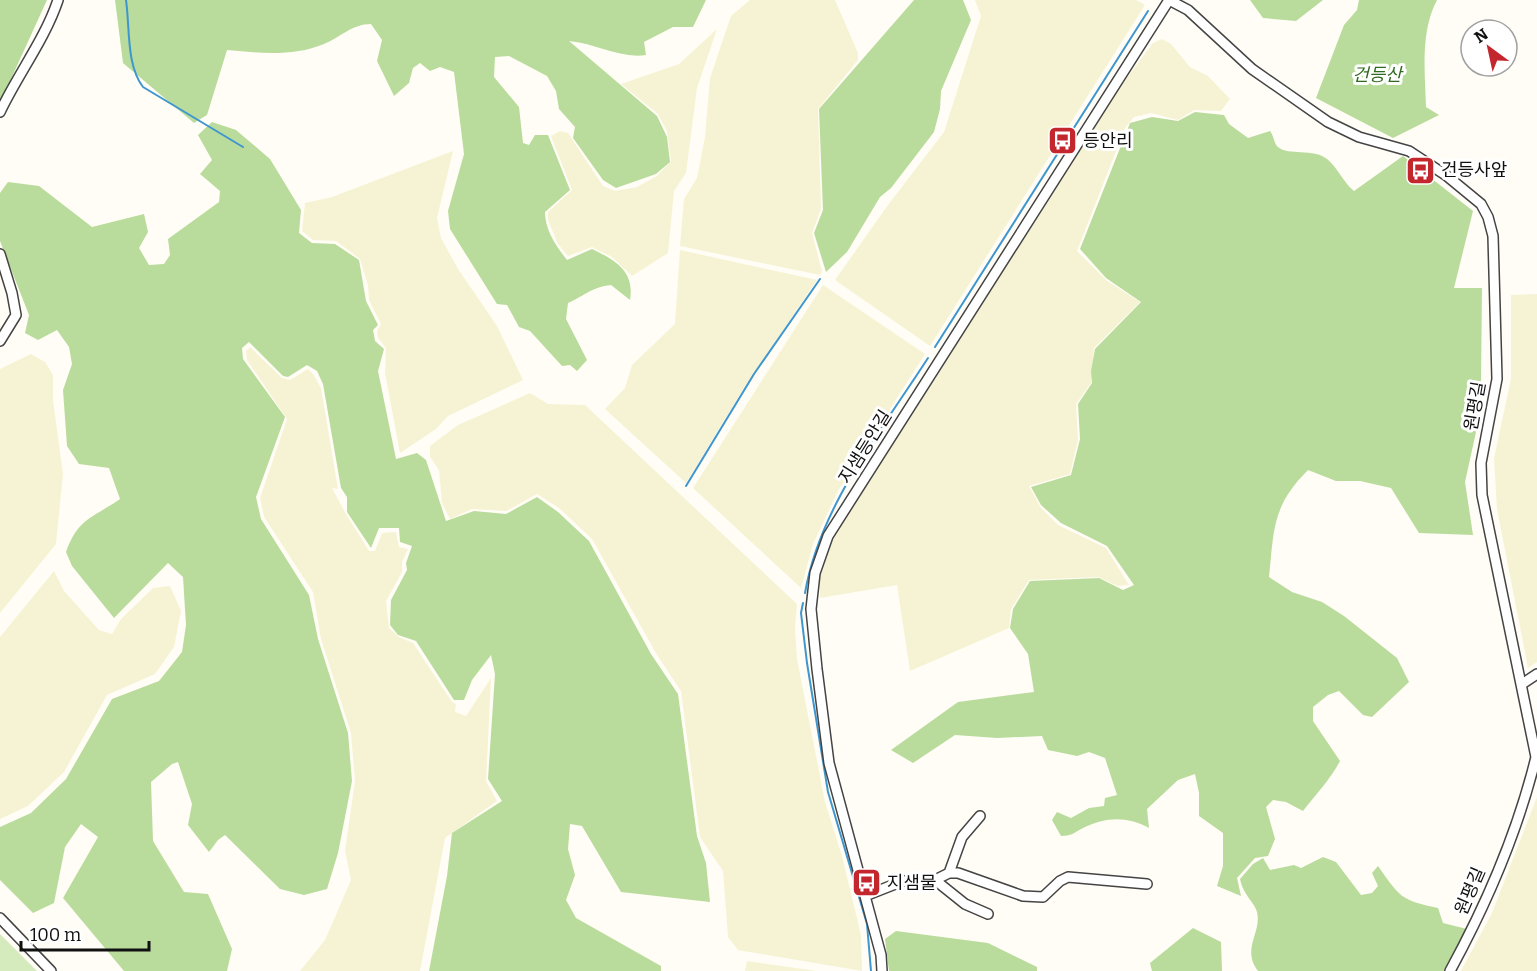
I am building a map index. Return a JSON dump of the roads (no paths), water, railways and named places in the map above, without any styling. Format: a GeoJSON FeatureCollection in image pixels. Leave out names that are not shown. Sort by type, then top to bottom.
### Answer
{"type":"FeatureCollection","features":[{"type":"Feature","properties":{"kind":"street"},"geometry":{"type":"LineString","coordinates":[[0,112],[31,52],[49,26],[58,0]]}},
{"type":"Feature","properties":{"kind":"street","name":"원평길"},"geometry":{"type":"LineString","coordinates":[[1169,0],[1188,10],[1252,69],[1328,122],[1359,137],[1409,151],[1481,204],[1494,236],[1497,379],[1481,464],[1482,495],[1536,758],[1526,797],[1483,904],[1450,971]]}},
{"type":"Feature","properties":{"kind":"street","name":"지샘등안길"},"geometry":{"type":"LineString","coordinates":[[882,971],[881,955],[829,763],[811,609],[815,573],[828,536],[1169,0]]}},
{"type":"Feature","properties":{"kind":"street"},"geometry":{"type":"LineString","coordinates":[[0,254],[16,315],[0,341]]}},
{"type":"Feature","properties":{"kind":"street"},"geometry":{"type":"LineString","coordinates":[[1522,684],[1537,674]]}},
{"type":"Feature","properties":{"kind":"street"},"geometry":{"type":"LineString","coordinates":[[949,873],[962,837],[980,816]]}},
{"type":"Feature","properties":{"kind":"street"},"geometry":{"type":"LineString","coordinates":[[865,896],[903,881],[935,880],[949,873],[958,873],[1023,896],[1043,897],[1060,881],[1068,877],[1147,884]]}},
{"type":"Feature","properties":{"kind":"street"},"geometry":{"type":"LineString","coordinates":[[935,880],[965,904],[988,914]]}},
{"type":"Feature","properties":{"kind":"street"},"geometry":{"type":"LineString","coordinates":[[0,918],[51,971]]}},
{"type":"Feature","properties":{"kind":"waterway"},"geometry":{"type":"LineString","coordinates":[[126,0],[131,57],[143,87],[243,147]]}},
{"type":"Feature","properties":{"kind":"waterway"},"geometry":{"type":"LineString","coordinates":[[935,347],[1148,11]]}},
{"type":"Feature","properties":{"kind":"waterway"},"geometry":{"type":"LineString","coordinates":[[686,486],[754,374],[820,279]]}},
{"type":"Feature","properties":{"kind":"waterway"},"geometry":{"type":"LineString","coordinates":[[805,593],[813,561],[838,500],[872,441],[928,358]]}},
{"type":"Feature","properties":{"kind":"waterway"},"geometry":{"type":"LineString","coordinates":[[803,603],[801,613],[807,663],[828,792],[867,924],[871,971]]}},
{"type":"Feature","properties":{"kind":"place","name":"등안리"},"geometry":{"type":"Point","coordinates":[1062,141]}},
{"type":"Feature","properties":{"kind":"place","name":"건등사앞"},"geometry":{"type":"Point","coordinates":[1420,170]}},
{"type":"Feature","properties":{"kind":"place","name":"지샘물"},"geometry":{"type":"Point","coordinates":[866,883]}},
{"type":"Feature","properties":{"kind":"park label","name":"건등산"},"geometry":{"type":"Point","coordinates":[1377,75]}}]}
